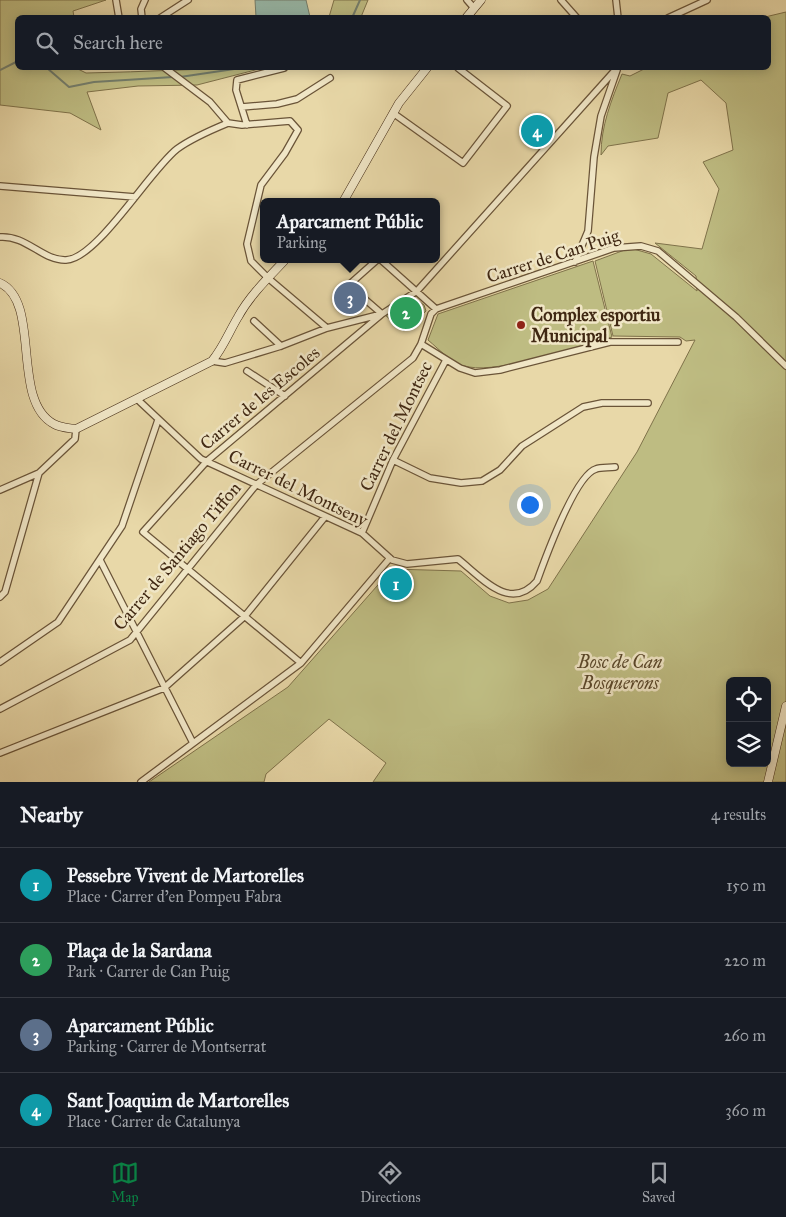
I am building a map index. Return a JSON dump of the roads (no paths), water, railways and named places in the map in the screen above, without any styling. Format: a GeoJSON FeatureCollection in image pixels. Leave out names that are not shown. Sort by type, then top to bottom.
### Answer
{"type":"FeatureCollection","features":[{"type":"Feature","properties":{"kind":"street"},"geometry":{"type":"LineString","coordinates":[[116,0],[118,15]]}},
{"type":"Feature","properties":{"kind":"street"},"geometry":{"type":"LineString","coordinates":[[142,15],[141,9],[146,0]]}},
{"type":"Feature","properties":{"kind":"street"},"geometry":{"type":"LineString","coordinates":[[165,15],[188,0]]}},
{"type":"Feature","properties":{"kind":"street"},"geometry":{"type":"LineString","coordinates":[[467,0],[474,8]]}},
{"type":"Feature","properties":{"kind":"street"},"geometry":{"type":"LineString","coordinates":[[468,15],[481,0]]}},
{"type":"Feature","properties":{"kind":"street"},"geometry":{"type":"LineString","coordinates":[[561,0],[574,15]]}},
{"type":"Feature","properties":{"kind":"street"},"geometry":{"type":"LineString","coordinates":[[616,0],[618,15]]}},
{"type":"Feature","properties":{"kind":"street"},"geometry":{"type":"LineString","coordinates":[[674,15],[707,0]]}},
{"type":"Feature","properties":{"kind":"street"},"geometry":{"type":"LineString","coordinates":[[167,70],[210,102],[228,123]]}},
{"type":"Feature","properties":{"kind":"street"},"geometry":{"type":"LineString","coordinates":[[247,125],[236,90],[237,80],[276,70]]}},
{"type":"Feature","properties":{"kind":"street"},"geometry":{"type":"LineString","coordinates":[[344,198],[393,113],[425,70]]}},
{"type":"Feature","properties":{"kind":"street"},"geometry":{"type":"LineString","coordinates":[[393,113],[463,163],[507,106],[461,70]]}},
{"type":"Feature","properties":{"kind":"street"},"geometry":{"type":"LineString","coordinates":[[212,361],[225,363],[281,346],[327,328],[382,314],[416,291],[615,70]]}},
{"type":"Feature","properties":{"kind":"street"},"geometry":{"type":"LineString","coordinates":[[575,262],[588,231],[594,157],[600,116],[616,70]]}},
{"type":"Feature","properties":{"kind":"street"},"geometry":{"type":"LineString","coordinates":[[242,106],[277,104],[297,99],[330,78]]}},
{"type":"Feature","properties":{"kind":"street"},"geometry":{"type":"LineString","coordinates":[[0,237],[8,236],[38,248],[50,258],[68,261],[85,254],[135,197],[157,167],[178,148],[228,123],[247,125],[290,121],[298,130],[285,153],[261,185],[246,244],[251,261],[268,278],[327,328]]}},
{"type":"Feature","properties":{"kind":"street"},"geometry":{"type":"LineString","coordinates":[[0,186],[135,197]]}},
{"type":"Feature","properties":{"kind":"street","name":"Carrer de Can Puig"},"geometry":{"type":"LineString","coordinates":[[436,309],[575,262],[629,246],[641,246],[658,251],[736,317],[786,366]]}},
{"type":"Feature","properties":{"kind":"street"},"geometry":{"type":"LineString","coordinates":[[0,283],[11,292],[22,318],[31,389],[39,411],[54,424],[76,429],[200,369],[212,361],[220,352],[238,316],[282,263]]}},
{"type":"Feature","properties":{"kind":"street"},"geometry":{"type":"LineString","coordinates":[[374,263],[351,283],[352,288],[382,314]]}},
{"type":"Feature","properties":{"kind":"street"},"geometry":{"type":"LineString","coordinates":[[384,263],[436,309]]}},
{"type":"Feature","properties":{"kind":"street","name":"Carrer de Santiago Tiffon"},"geometry":{"type":"LineString","coordinates":[[0,709],[130,640],[189,570],[256,485],[413,358],[421,344],[431,314],[436,309]]}},
{"type":"Feature","properties":{"kind":"street","name":"Carrer de les Escoles"},"geometry":{"type":"LineString","coordinates":[[189,570],[143,532],[207,462],[382,314]]}},
{"type":"Feature","properties":{"kind":"street"},"geometry":{"type":"LineString","coordinates":[[254,321],[281,346]]}},
{"type":"Feature","properties":{"kind":"street"},"geometry":{"type":"LineString","coordinates":[[421,344],[460,368],[475,373],[500,370],[610,342],[678,342]]}},
{"type":"Feature","properties":{"kind":"street","name":"Carrer del Montsec"},"geometry":{"type":"LineString","coordinates":[[362,533],[393,460],[446,360]]}},
{"type":"Feature","properties":{"kind":"street"},"geometry":{"type":"LineString","coordinates":[[247,371],[285,396]]}},
{"type":"Feature","properties":{"kind":"street","name":"Carrer del Montseny"},"geometry":{"type":"LineString","coordinates":[[137,399],[158,420],[207,462],[324,518],[362,533],[390,558],[407,564],[458,559],[500,593],[512,595],[526,590],[537,581],[571,500],[588,474],[595,469],[615,467]]}},
{"type":"Feature","properties":{"kind":"street"},"geometry":{"type":"LineString","coordinates":[[393,460],[430,478],[461,483],[482,481],[500,470],[522,446],[583,407],[602,402],[648,403]]}},
{"type":"Feature","properties":{"kind":"street"},"geometry":{"type":"LineString","coordinates":[[0,662],[58,622],[100,560],[122,526],[158,420]]}},
{"type":"Feature","properties":{"kind":"street"},"geometry":{"type":"LineString","coordinates":[[0,490],[39,473],[75,439],[76,429]]}},
{"type":"Feature","properties":{"kind":"street"},"geometry":{"type":"LineString","coordinates":[[2,593],[39,473]]}},
{"type":"Feature","properties":{"kind":"street"},"geometry":{"type":"LineString","coordinates":[[0,753],[164,688],[245,616],[324,518]]}},
{"type":"Feature","properties":{"kind":"street"},"geometry":{"type":"LineString","coordinates":[[141,782],[302,663],[390,558]]}},
{"type":"Feature","properties":{"kind":"street"},"geometry":{"type":"LineString","coordinates":[[100,560],[193,743]]}},
{"type":"Feature","properties":{"kind":"street"},"geometry":{"type":"LineString","coordinates":[[189,570],[302,663]]}},
{"type":"Feature","properties":{"kind":"street"},"geometry":{"type":"LineString","coordinates":[[768,782],[786,706]]}},
{"type":"Feature","properties":{"kind":"waterway"},"geometry":{"type":"LineString","coordinates":[[353,15],[360,0]]}},
{"type":"Feature","properties":{"kind":"waterway"},"geometry":{"type":"LineString","coordinates":[[0,70],[15,62]]}},
{"type":"Feature","properties":{"kind":"waterway"},"geometry":{"type":"LineString","coordinates":[[49,70],[69,87],[94,82],[173,77]]}},
{"type":"Feature","properties":{"kind":"waterway"},"geometry":{"type":"LineString","coordinates":[[180,77],[227,70]]}},
{"type":"Feature","properties":{"kind":"place","name":"Sant Joaquim de Martorelles"},"geometry":{"type":"Point","coordinates":[537,131]}},
{"type":"Feature","properties":{"kind":"place","name":"Aparcament Públic"},"geometry":{"type":"Point","coordinates":[350,298]}},
{"type":"Feature","properties":{"kind":"place","name":"Plaça de la Sardana"},"geometry":{"type":"Point","coordinates":[406,313]}},
{"type":"Feature","properties":{"kind":"place","name":"Complex esportiu Municipal"},"geometry":{"type":"Point","coordinates":[521,325]}},
{"type":"Feature","properties":{"kind":"place","name":"Pessebre Vivent de Martorelles"},"geometry":{"type":"Point","coordinates":[396,584]}},
{"type":"Feature","properties":{"kind":"park label","name":"Bosc de Can Bosquerons"},"geometry":{"type":"Point","coordinates":[620,672]}}]}
